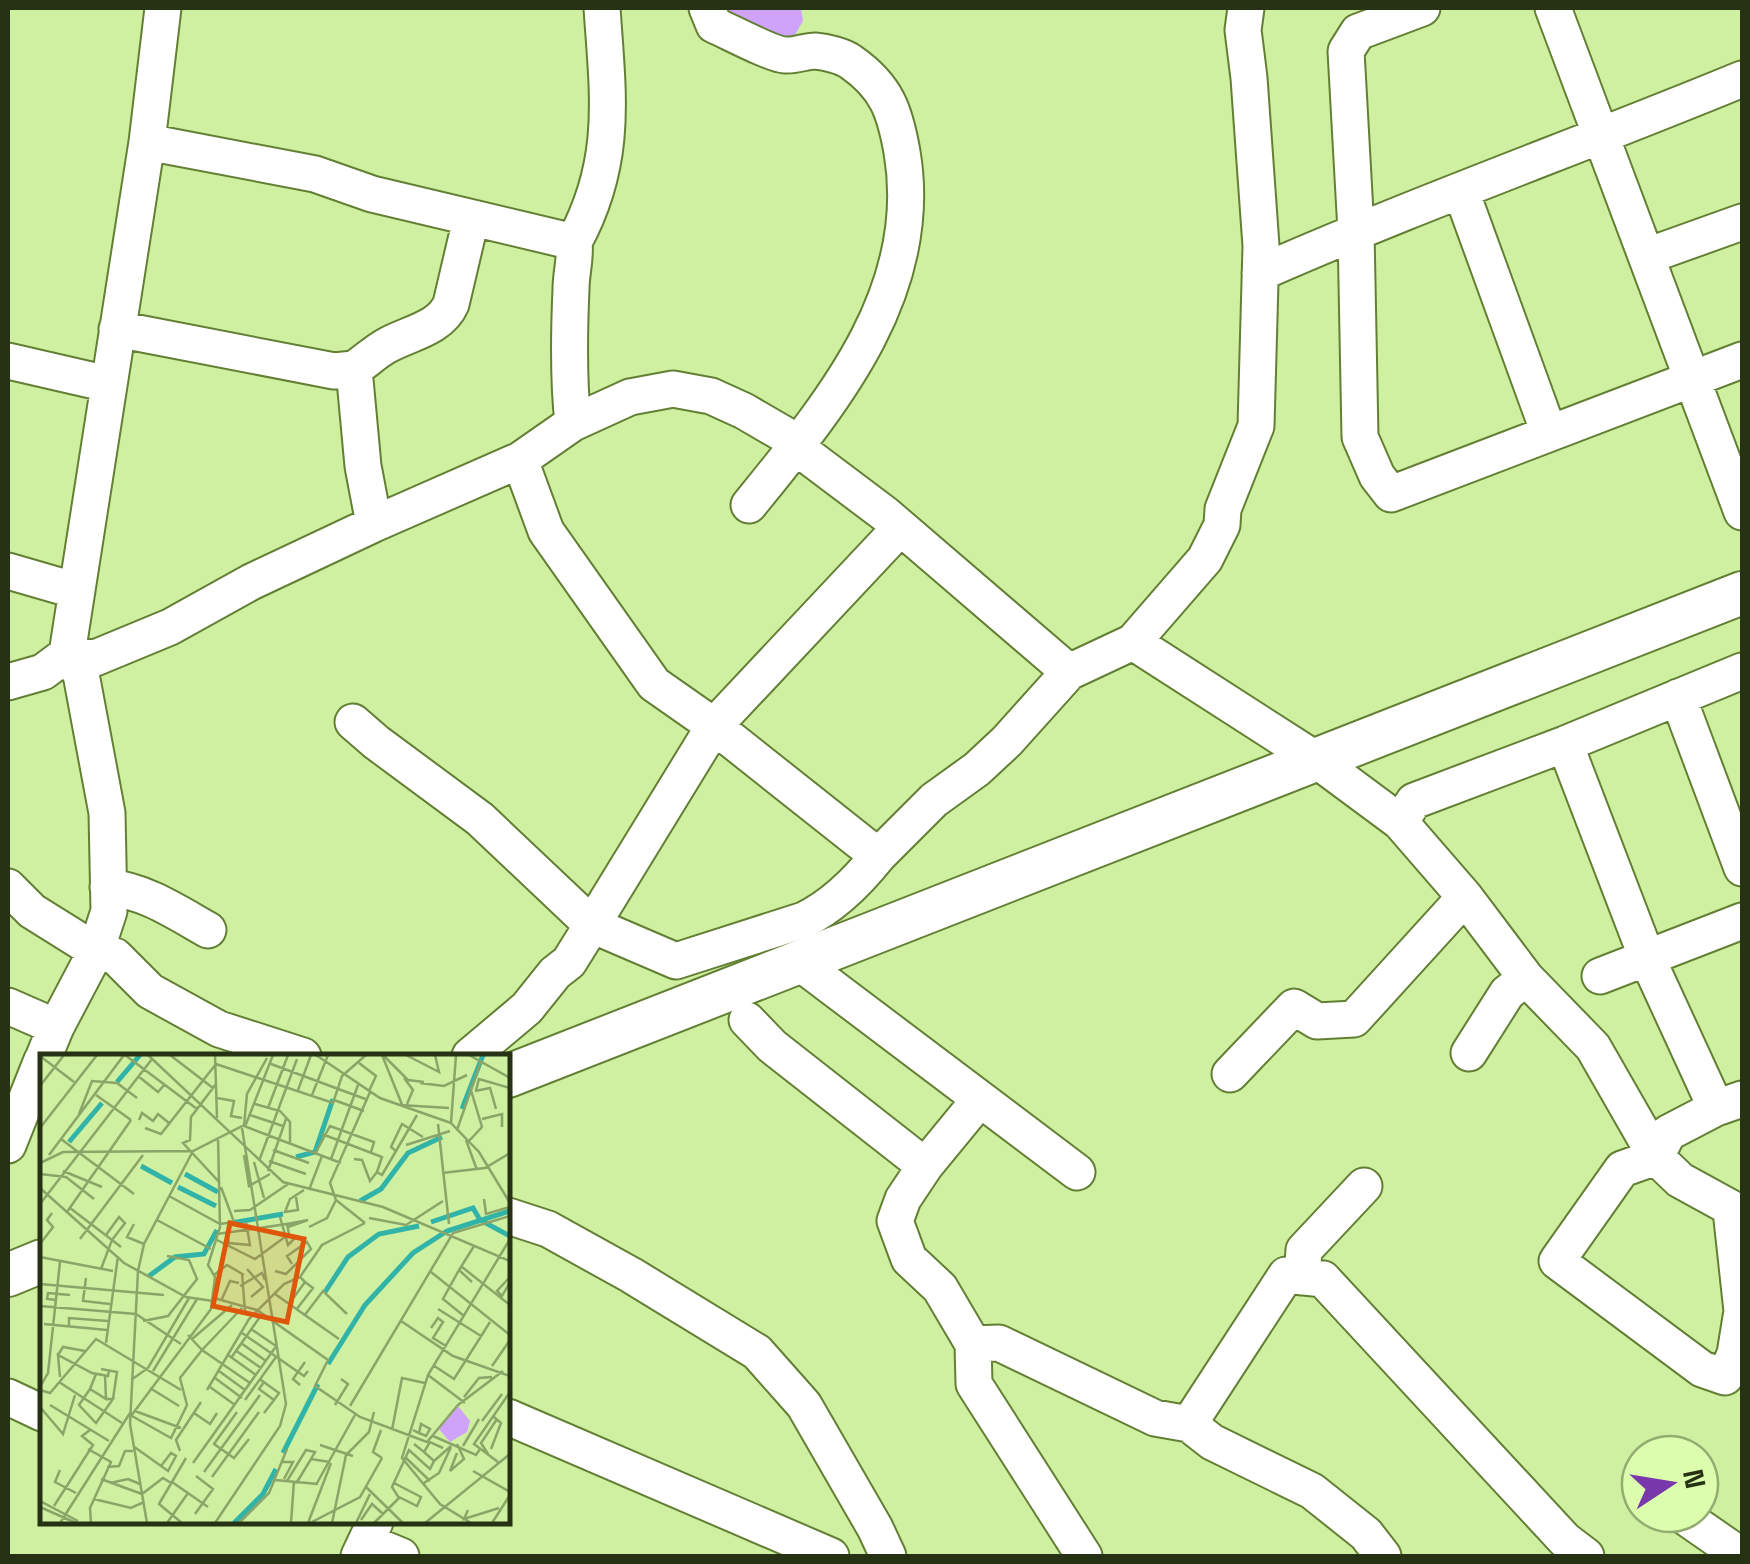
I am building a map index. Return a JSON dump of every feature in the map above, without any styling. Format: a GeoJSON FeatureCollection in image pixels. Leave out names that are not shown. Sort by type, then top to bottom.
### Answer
{"type":"FeatureCollection","features":[{"type":"Feature","properties":{"kind":"street"},"geometry":{"type":"LineString","coordinates":[[8,1006],[47,1048],[96,950],[109,910],[107,813],[80,674],[67,654],[147,142],[163,8]]}},
{"type":"Feature","properties":{"kind":"street"},"geometry":{"type":"LineString","coordinates":[[573,423],[569,344],[574,242],[601,175],[607,138],[602,8]]}},
{"type":"Feature","properties":{"kind":"street"},"geometry":{"type":"LineString","coordinates":[[707,8],[714,25],[784,55],[815,51],[847,59],[868,76],[886,97],[896,118],[907,182],[907,206],[882,308],[847,377],[749,505]]}},
{"type":"Feature","properties":{"kind":"street"},"geometry":{"type":"LineString","coordinates":[[353,722],[480,820],[592,924],[676,961],[819,913],[934,800],[977,769],[1069,672],[1133,642],[1205,559],[1222,525],[1222,509],[1256,426],[1261,246],[1243,30],[1246,8]]}},
{"type":"Feature","properties":{"kind":"street"},"geometry":{"type":"LineString","coordinates":[[1422,8],[1358,32],[1346,51],[1356,231],[1360,437],[1376,476],[1391,494],[1742,360]]}},
{"type":"Feature","properties":{"kind":"street"},"geometry":{"type":"LineString","coordinates":[[1553,8],[1742,512]]}},
{"type":"Feature","properties":{"kind":"street"},"geometry":{"type":"LineString","coordinates":[[1260,272],[1742,79]]}},
{"type":"Feature","properties":{"kind":"street"},"geometry":{"type":"LineString","coordinates":[[147,142],[315,174],[372,194],[574,242]]}},
{"type":"Feature","properties":{"kind":"street"},"geometry":{"type":"LineString","coordinates":[[1462,191],[1549,433]]}},
{"type":"Feature","properties":{"kind":"street"},"geometry":{"type":"LineString","coordinates":[[118,329],[334,372],[354,369],[383,347],[446,316],[471,219]]}},
{"type":"Feature","properties":{"kind":"street"},"geometry":{"type":"LineString","coordinates":[[1647,256],[1742,222]]}},
{"type":"Feature","properties":{"kind":"street"},"geometry":{"type":"LineString","coordinates":[[8,361],[108,384]]}},
{"type":"Feature","properties":{"kind":"street"},"geometry":{"type":"LineString","coordinates":[[354,369],[363,466],[374,524]]}},
{"type":"Feature","properties":{"kind":"street"},"geometry":{"type":"LineString","coordinates":[[8,682],[43,672],[67,654],[95,658],[170,628],[251,582],[520,460],[573,423],[630,398],[673,389],[710,396],[744,411],[798,445],[1069,672]]}},
{"type":"Feature","properties":{"kind":"street"},"geometry":{"type":"LineString","coordinates":[[520,460],[546,531],[654,684],[714,726],[878,856]]}},
{"type":"Feature","properties":{"kind":"street"},"geometry":{"type":"LineString","coordinates":[[472,1054],[528,1008],[555,972],[569,962],[714,726],[900,528]]}},
{"type":"Feature","properties":{"kind":"street"},"geometry":{"type":"LineString","coordinates":[[8,571],[77,591]]}},
{"type":"Feature","properties":{"kind":"street"},"geometry":{"type":"LineString","coordinates":[[510,1075],[1742,592]]}},
{"type":"Feature","properties":{"kind":"street"},"geometry":{"type":"LineString","coordinates":[[1133,642],[1315,759],[1400,822],[1465,897],[1526,978],[1592,1047],[1656,1157],[1680,1180],[1737,1212],[1742,1311],[1725,1378],[1702,1368],[1557,1261],[1622,1168],[1656,1157],[1668,1133],[1729,1103],[1647,958],[1565,744]]}},
{"type":"Feature","properties":{"kind":"street"},"geometry":{"type":"LineString","coordinates":[[1400,822],[1414,801],[1742,671]]}},
{"type":"Feature","properties":{"kind":"street"},"geometry":{"type":"LineString","coordinates":[[1678,698],[1742,868]]}},
{"type":"Feature","properties":{"kind":"street"},"geometry":{"type":"LineString","coordinates":[[8,887],[32,911],[96,950],[115,956],[150,991],[219,1029],[298,1054]]}},
{"type":"Feature","properties":{"kind":"street"},"geometry":{"type":"LineString","coordinates":[[108,887],[156,902],[208,930]]}},
{"type":"Feature","properties":{"kind":"street"},"geometry":{"type":"LineString","coordinates":[[1230,1074],[1294,1006],[1317,1021],[1354,1019],[1465,897]]}},
{"type":"Feature","properties":{"kind":"street"},"geometry":{"type":"LineString","coordinates":[[1600,976],[1742,921]]}},
{"type":"Feature","properties":{"kind":"street"},"geometry":{"type":"LineString","coordinates":[[800,962],[1077,1172]]}},
{"type":"Feature","properties":{"kind":"street"},"geometry":{"type":"LineString","coordinates":[[1469,1053],[1507,993],[1526,978]]}},
{"type":"Feature","properties":{"kind":"street"},"geometry":{"type":"LineString","coordinates":[[747,1020],[772,1046],[925,1166]]}},
{"type":"Feature","properties":{"kind":"street"},"geometry":{"type":"LineString","coordinates":[[8,1145],[40,1065]]}},
{"type":"Feature","properties":{"kind":"street"},"geometry":{"type":"LineString","coordinates":[[980,1098],[925,1166],[903,1199],[895,1221],[909,1259],[940,1288],[973,1344],[974,1384],[1084,1556]]}},
{"type":"Feature","properties":{"kind":"street"},"geometry":{"type":"LineString","coordinates":[[1302,1277],[1304,1250],[1364,1186]]}},
{"type":"Feature","properties":{"kind":"street"},"geometry":{"type":"LineString","coordinates":[[510,1217],[548,1228],[757,1352],[804,1405],[888,1556]]}},
{"type":"Feature","properties":{"kind":"street"},"geometry":{"type":"LineString","coordinates":[[8,1275],[40,1262]]}},
{"type":"Feature","properties":{"kind":"street"},"geometry":{"type":"LineString","coordinates":[[1189,1424],[1286,1275],[1323,1279],[1564,1540],[1586,1556]]}},
{"type":"Feature","properties":{"kind":"street"},"geometry":{"type":"LineString","coordinates":[[973,1344],[999,1344],[1155,1418],[1189,1424],[1212,1442],[1312,1491],[1366,1534],[1383,1556]]}},
{"type":"Feature","properties":{"kind":"street"},"geometry":{"type":"LineString","coordinates":[[8,1397],[40,1412]]}},
{"type":"Feature","properties":{"kind":"street"},"geometry":{"type":"LineString","coordinates":[[510,1418],[830,1556]]}},
{"type":"Feature","properties":{"kind":"street"},"geometry":{"type":"LineString","coordinates":[[1710,1534],[1735,1556]]}},
{"type":"Feature","properties":{"kind":"street"},"geometry":{"type":"LineString","coordinates":[[367,1540],[401,1556]]}},
{"type":"Feature","properties":{"kind":"shaded area"},"geometry":{"type":"Polygon","coordinates":[[[722,8],[801,8],[803,21],[792,40],[771,39],[722,8]]]}}]}
